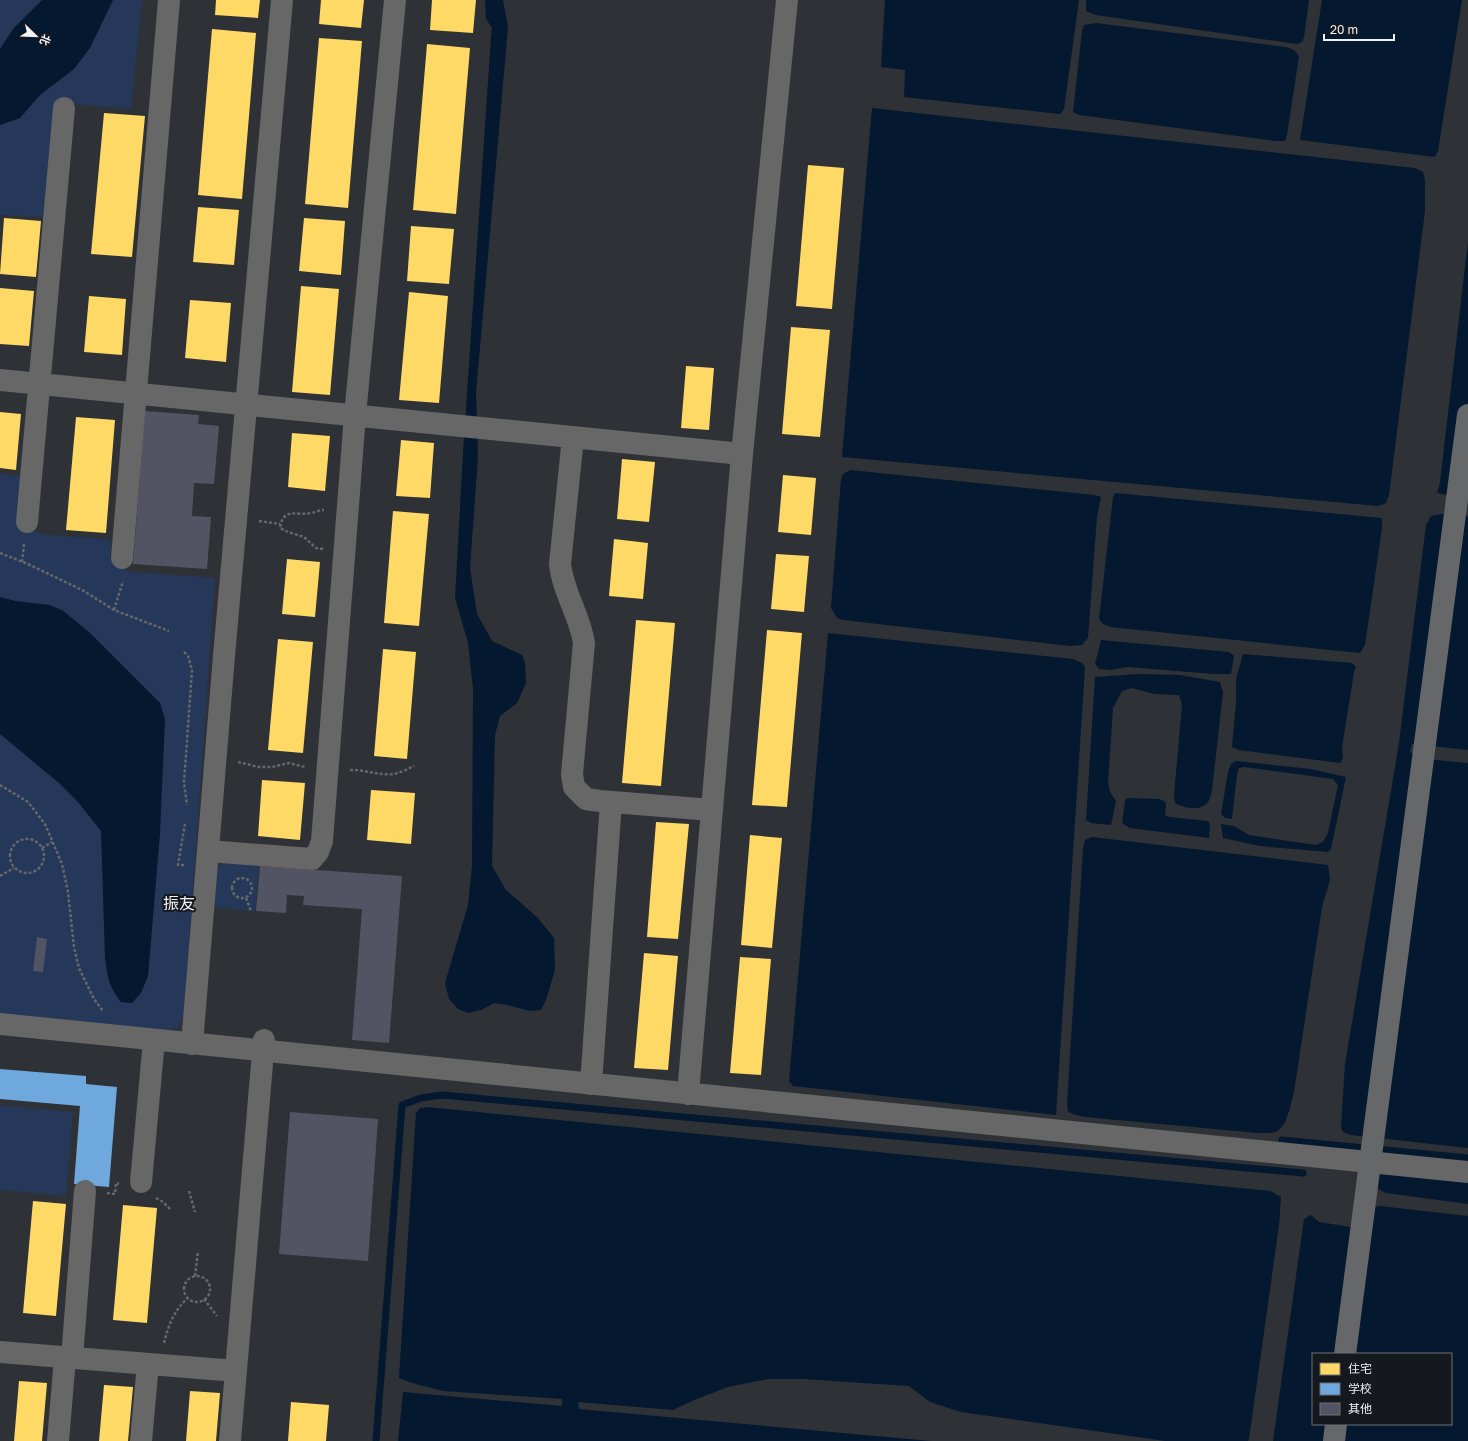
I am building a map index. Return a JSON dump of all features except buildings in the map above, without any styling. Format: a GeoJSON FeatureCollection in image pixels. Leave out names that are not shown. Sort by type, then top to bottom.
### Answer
{"type":"FeatureCollection","features":[{"type":"Feature","properties":{"kind":"main road"},"geometry":{"type":"LineString","coordinates":[[1345,1353],[1468,415]]}},
{"type":"Feature","properties":{"kind":"main road"},"geometry":{"type":"LineString","coordinates":[[1334,1441],[1336,1425]]}},
{"type":"Feature","properties":{"kind":"street"},"geometry":{"type":"LineString","coordinates":[[122,558],[169,0]]}},
{"type":"Feature","properties":{"kind":"street"},"geometry":{"type":"LineString","coordinates":[[192,1044],[282,0]]}},
{"type":"Feature","properties":{"kind":"street"},"geometry":{"type":"LineString","coordinates":[[208,859],[312,859],[318,852],[322,841],[355,416],[395,0]]}},
{"type":"Feature","properties":{"kind":"street"},"geometry":{"type":"LineString","coordinates":[[688,1094],[742,454],[787,0]]}},
{"type":"Feature","properties":{"kind":"street"},"geometry":{"type":"LineString","coordinates":[[27,522],[64,108]]}},
{"type":"Feature","properties":{"kind":"street"},"geometry":{"type":"LineString","coordinates":[[0,380],[742,454]]}},
{"type":"Feature","properties":{"kind":"street"},"geometry":{"type":"LineString","coordinates":[[573,437],[560,564],[561,577],[582,630],[584,643],[572,774],[574,787],[586,799],[712,810]]}},
{"type":"Feature","properties":{"kind":"street"},"geometry":{"type":"LineString","coordinates":[[591,1084],[611,802]]}},
{"type":"Feature","properties":{"kind":"street"},"geometry":{"type":"LineString","coordinates":[[0,1024],[192,1044],[264,1046],[688,1094],[1371,1153],[1468,1172]]}},
{"type":"Feature","properties":{"kind":"street"},"geometry":{"type":"LineString","coordinates":[[141,1182],[154,1040]]}},
{"type":"Feature","properties":{"kind":"street"},"geometry":{"type":"LineString","coordinates":[[230,1441],[264,1046]]}},
{"type":"Feature","properties":{"kind":"street"},"geometry":{"type":"LineString","coordinates":[[58,1441],[85,1191]]}},
{"type":"Feature","properties":{"kind":"street"},"geometry":{"type":"LineString","coordinates":[[0,1352],[236,1371]]}},
{"type":"Feature","properties":{"kind":"street"},"geometry":{"type":"LineString","coordinates":[[141,1441],[154,1365]]}},
{"type":"Feature","properties":{"kind":"path"},"geometry":{"type":"LineString","coordinates":[[344,548],[316,548],[304,537],[280,528],[281,520],[284,516],[291,513],[311,513],[326,510],[336,502],[348,501]]}},
{"type":"Feature","properties":{"kind":"path"},"geometry":{"type":"LineString","coordinates":[[0,553],[28,564],[84,591],[114,610],[169,631]]}},
{"type":"Feature","properties":{"kind":"path"},"geometry":{"type":"LineString","coordinates":[[114,610],[124,579],[122,558]]}},
{"type":"Feature","properties":{"kind":"path"},"geometry":{"type":"LineString","coordinates":[[184,652],[188,656],[192,670],[184,783],[187,808]]}},
{"type":"Feature","properties":{"kind":"path"},"geometry":{"type":"LineString","coordinates":[[0,784],[28,802],[45,824],[62,864],[68,892],[74,947],[79,968],[94,999],[122,1037]]}},
{"type":"Feature","properties":{"kind":"path"},"geometry":{"type":"LineString","coordinates":[[186,822],[178,865],[208,859]]}},
{"type":"Feature","properties":{"kind":"path"},"geometry":{"type":"LineString","coordinates":[[28,838],[39,843],[42,848],[44,859],[39,868],[34,872],[24,873],[14,868],[11,863],[10,851],[17,842],[28,838]]}},
{"type":"Feature","properties":{"kind":"path"},"geometry":{"type":"LineString","coordinates":[[42,848],[52,842]]}},
{"type":"Feature","properties":{"kind":"path"},"geometry":{"type":"LineString","coordinates":[[0,876],[14,868]]}},
{"type":"Feature","properties":{"kind":"path"},"geometry":{"type":"LineString","coordinates":[[243,879],[249,881],[251,884],[251,894],[246,898],[240,898],[233,892],[233,886],[236,881],[243,879]]}},
{"type":"Feature","properties":{"kind":"path"},"geometry":{"type":"LineString","coordinates":[[246,898],[250,910]]}},
{"type":"Feature","properties":{"kind":"path"},"geometry":{"type":"LineString","coordinates":[[189,1191],[195,1212]]}},
{"type":"Feature","properties":{"kind":"path"},"geometry":{"type":"LineString","coordinates":[[195,1276],[198,1251]]}},
{"type":"Feature","properties":{"kind":"path"},"geometry":{"type":"LineString","coordinates":[[195,1276],[206,1280],[209,1284],[209,1293],[204,1299],[196,1302],[188,1298],[184,1291],[185,1283],[188,1279],[195,1276]]}},
{"type":"Feature","properties":{"kind":"path"},"geometry":{"type":"LineString","coordinates":[[154,1365],[176,1310],[188,1298]]}},
{"type":"Feature","properties":{"kind":"shaded area"},"geometry":{"type":"Polygon","coordinates":[[[0,0],[142,0],[131,109],[59,103],[48,217],[0,215],[0,0]]]}},
{"type":"Feature","properties":{"kind":"shaded area"},"geometry":{"type":"Polygon","coordinates":[[[42,0],[113,0],[90,48],[74,69],[40,95],[20,118],[0,125],[0,49],[13,29],[42,0]]]}},
{"type":"Feature","properties":{"kind":"shaded area"},"geometry":{"type":"Polygon","coordinates":[[[485,0],[503,0],[508,27],[476,393],[478,457],[470,568],[477,614],[492,641],[522,655],[525,662],[526,683],[517,703],[500,716],[495,735],[492,866],[506,890],[538,918],[554,938],[555,970],[546,1000],[541,1010],[530,1011],[494,1003],[481,1010],[468,1013],[458,1009],[449,999],[445,983],[468,905],[472,866],[473,689],[468,643],[455,598],[463,453],[492,28],[486,19],[485,0]]]}},
{"type":"Feature","properties":{"kind":"shaded area"},"geometry":{"type":"Polygon","coordinates":[[[885,0],[1079,0],[1064,109],[1060,114],[904,97],[905,70],[881,67],[885,0]]]}},
{"type":"Feature","properties":{"kind":"shaded area"},"geometry":{"type":"Polygon","coordinates":[[[1086,0],[1309,0],[1304,37],[1302,42],[1297,44],[1096,15],[1086,11],[1086,0]]]}},
{"type":"Feature","properties":{"kind":"shaded area"},"geometry":{"type":"Polygon","coordinates":[[[1322,0],[1462,0],[1438,151],[1435,157],[1300,140],[1322,0]]]}},
{"type":"Feature","properties":{"kind":"shaded area"},"geometry":{"type":"Polygon","coordinates":[[[1096,23],[1286,47],[1294,50],[1299,56],[1285,141],[1079,115],[1073,112],[1082,31],[1084,25],[1096,23]]]}},
{"type":"Feature","properties":{"kind":"shaded area"},"geometry":{"type":"Polygon","coordinates":[[[872,108],[1415,168],[1423,172],[1425,180],[1425,211],[1389,495],[1386,503],[1378,506],[842,457],[872,108]]]}},
{"type":"Feature","properties":{"kind":"shaded area"},"geometry":{"type":"Polygon","coordinates":[[[1468,241],[1468,499],[1437,493],[1440,482],[1468,241]]]}},
{"type":"Feature","properties":{"kind":"shaded area"},"geometry":{"type":"Polygon","coordinates":[[[850,470],[1095,495],[1101,497],[1097,516],[1088,638],[1082,645],[1070,646],[843,620],[837,618],[831,608],[841,479],[843,474],[850,470]]]}},
{"type":"Feature","properties":{"kind":"shaded area"},"geometry":{"type":"Polygon","coordinates":[[[0,474],[21,476],[17,522],[39,534],[111,540],[110,559],[131,572],[215,578],[184,1014],[177,1028],[166,1030],[0,1013],[0,474]]]}},
{"type":"Feature","properties":{"kind":"shaded area"},"geometry":{"type":"Polygon","coordinates":[[[1115,493],[1382,518],[1382,528],[1365,645],[1360,653],[1110,627],[1103,624],[1099,619],[1113,497],[1115,493]]]}},
{"type":"Feature","properties":{"kind":"shaded area"},"geometry":{"type":"Polygon","coordinates":[[[1442,514],[1468,516],[1468,750],[1412,744],[1410,751],[1415,758],[1468,763],[1468,1148],[1351,1135],[1343,1132],[1341,1128],[1345,1064],[1399,743],[1426,525],[1431,516],[1442,514]]]}},
{"type":"Feature","properties":{"kind":"shaded area"},"geometry":{"type":"Polygon","coordinates":[[[0,597],[15,601],[49,605],[62,610],[89,632],[160,703],[165,719],[160,834],[148,976],[141,993],[132,1003],[121,1002],[117,997],[109,981],[107,970],[105,957],[101,831],[78,802],[59,783],[0,734],[0,597]]]}},
{"type":"Feature","properties":{"kind":"shaded area"},"geometry":{"type":"Polygon","coordinates":[[[828,633],[1073,659],[1082,663],[1085,667],[1056,1115],[793,1086],[789,1081],[828,633]]]}},
{"type":"Feature","properties":{"kind":"shaded area"},"geometry":{"type":"Polygon","coordinates":[[[1101,640],[1229,652],[1234,656],[1231,674],[1127,667],[1111,670],[1099,669],[1095,664],[1101,640]]]}},
{"type":"Feature","properties":{"kind":"shaded area"},"geometry":{"type":"Polygon","coordinates":[[[1243,654],[1352,663],[1356,667],[1342,747],[1343,758],[1340,763],[1239,750],[1232,747],[1236,702],[1236,679],[1243,654]]]}},
{"type":"Feature","properties":{"kind":"shaded area"},"geometry":{"type":"Polygon","coordinates":[[[1139,674],[1180,675],[1220,682],[1223,692],[1210,798],[1205,805],[1196,808],[1187,808],[1175,803],[1174,795],[1182,705],[1179,695],[1154,694],[1132,688],[1122,691],[1113,708],[1108,782],[1110,792],[1116,801],[1111,825],[1091,823],[1086,820],[1095,677],[1139,674]]]}},
{"type":"Feature","properties":{"kind":"shaded area"},"geometry":{"type":"Polygon","coordinates":[[[1236,761],[1311,769],[1346,777],[1331,849],[1328,852],[1260,846],[1223,838],[1221,824],[1234,826],[1249,835],[1316,845],[1323,842],[1328,833],[1338,785],[1333,779],[1244,767],[1239,768],[1232,819],[1225,818],[1221,814],[1228,772],[1231,764],[1236,761]]]}},
{"type":"Feature","properties":{"kind":"shaded area"},"geometry":{"type":"Polygon","coordinates":[[[1127,798],[1159,799],[1166,803],[1165,815],[1169,817],[1208,821],[1210,824],[1209,838],[1130,828],[1122,823],[1125,801],[1127,798]]]}},
{"type":"Feature","properties":{"kind":"shaded area"},"geometry":{"type":"Polygon","coordinates":[[[1092,837],[1328,865],[1330,880],[1322,907],[1294,1092],[1285,1122],[1278,1131],[1258,1133],[1085,1117],[1068,1112],[1067,1104],[1083,849],[1085,840],[1092,837]]]}},
{"type":"Feature","properties":{"kind":"shaded area"},"geometry":{"type":"Polygon","coordinates":[[[224,862],[259,865],[255,911],[211,907],[216,869],[224,862]]]}},
{"type":"Feature","properties":{"kind":"shaded area"},"geometry":{"type":"Polygon","coordinates":[[[0,1105],[73,1112],[66,1196],[0,1190],[0,1105]]]}},
{"type":"Feature","properties":{"kind":"shaded area"},"geometry":{"type":"Polygon","coordinates":[[[427,1107],[1270,1191],[1281,1197],[1279,1225],[1249,1439],[1248,1441],[1165,1441],[961,1412],[930,1402],[909,1386],[803,1379],[768,1379],[728,1387],[673,1410],[578,1402],[579,1409],[931,1441],[398,1441],[403,1392],[562,1406],[562,1399],[443,1391],[399,1378],[416,1113],[420,1108],[427,1107]]]}},
{"type":"Feature","properties":{"kind":"shaded area"},"geometry":{"type":"Polygon","coordinates":[[[1369,1170],[1468,1180],[1468,1204],[1386,1193],[1371,1185],[1369,1170]]]}},
{"type":"Feature","properties":{"kind":"shaded area"},"geometry":{"type":"Polygon","coordinates":[[[1380,1206],[1468,1216],[1468,1441],[1273,1441],[1304,1219],[1311,1215],[1319,1222],[1357,1228],[1371,1208],[1380,1206]]]}},
{"type":"Feature","properties":{"kind":"waterway"},"geometry":{"type":"LineString","coordinates":[[376,1441],[402,1105],[421,1098],[442,1095],[1303,1173]]}},
{"type":"Feature","properties":{"kind":"waterway"},"geometry":{"type":"LineString","coordinates":[[1282,1140],[1468,1158]]}},
{"type":"Feature","properties":{"kind":"district","name":"振友"},"geometry":{"type":"Point","coordinates":[179,903]}}]}
